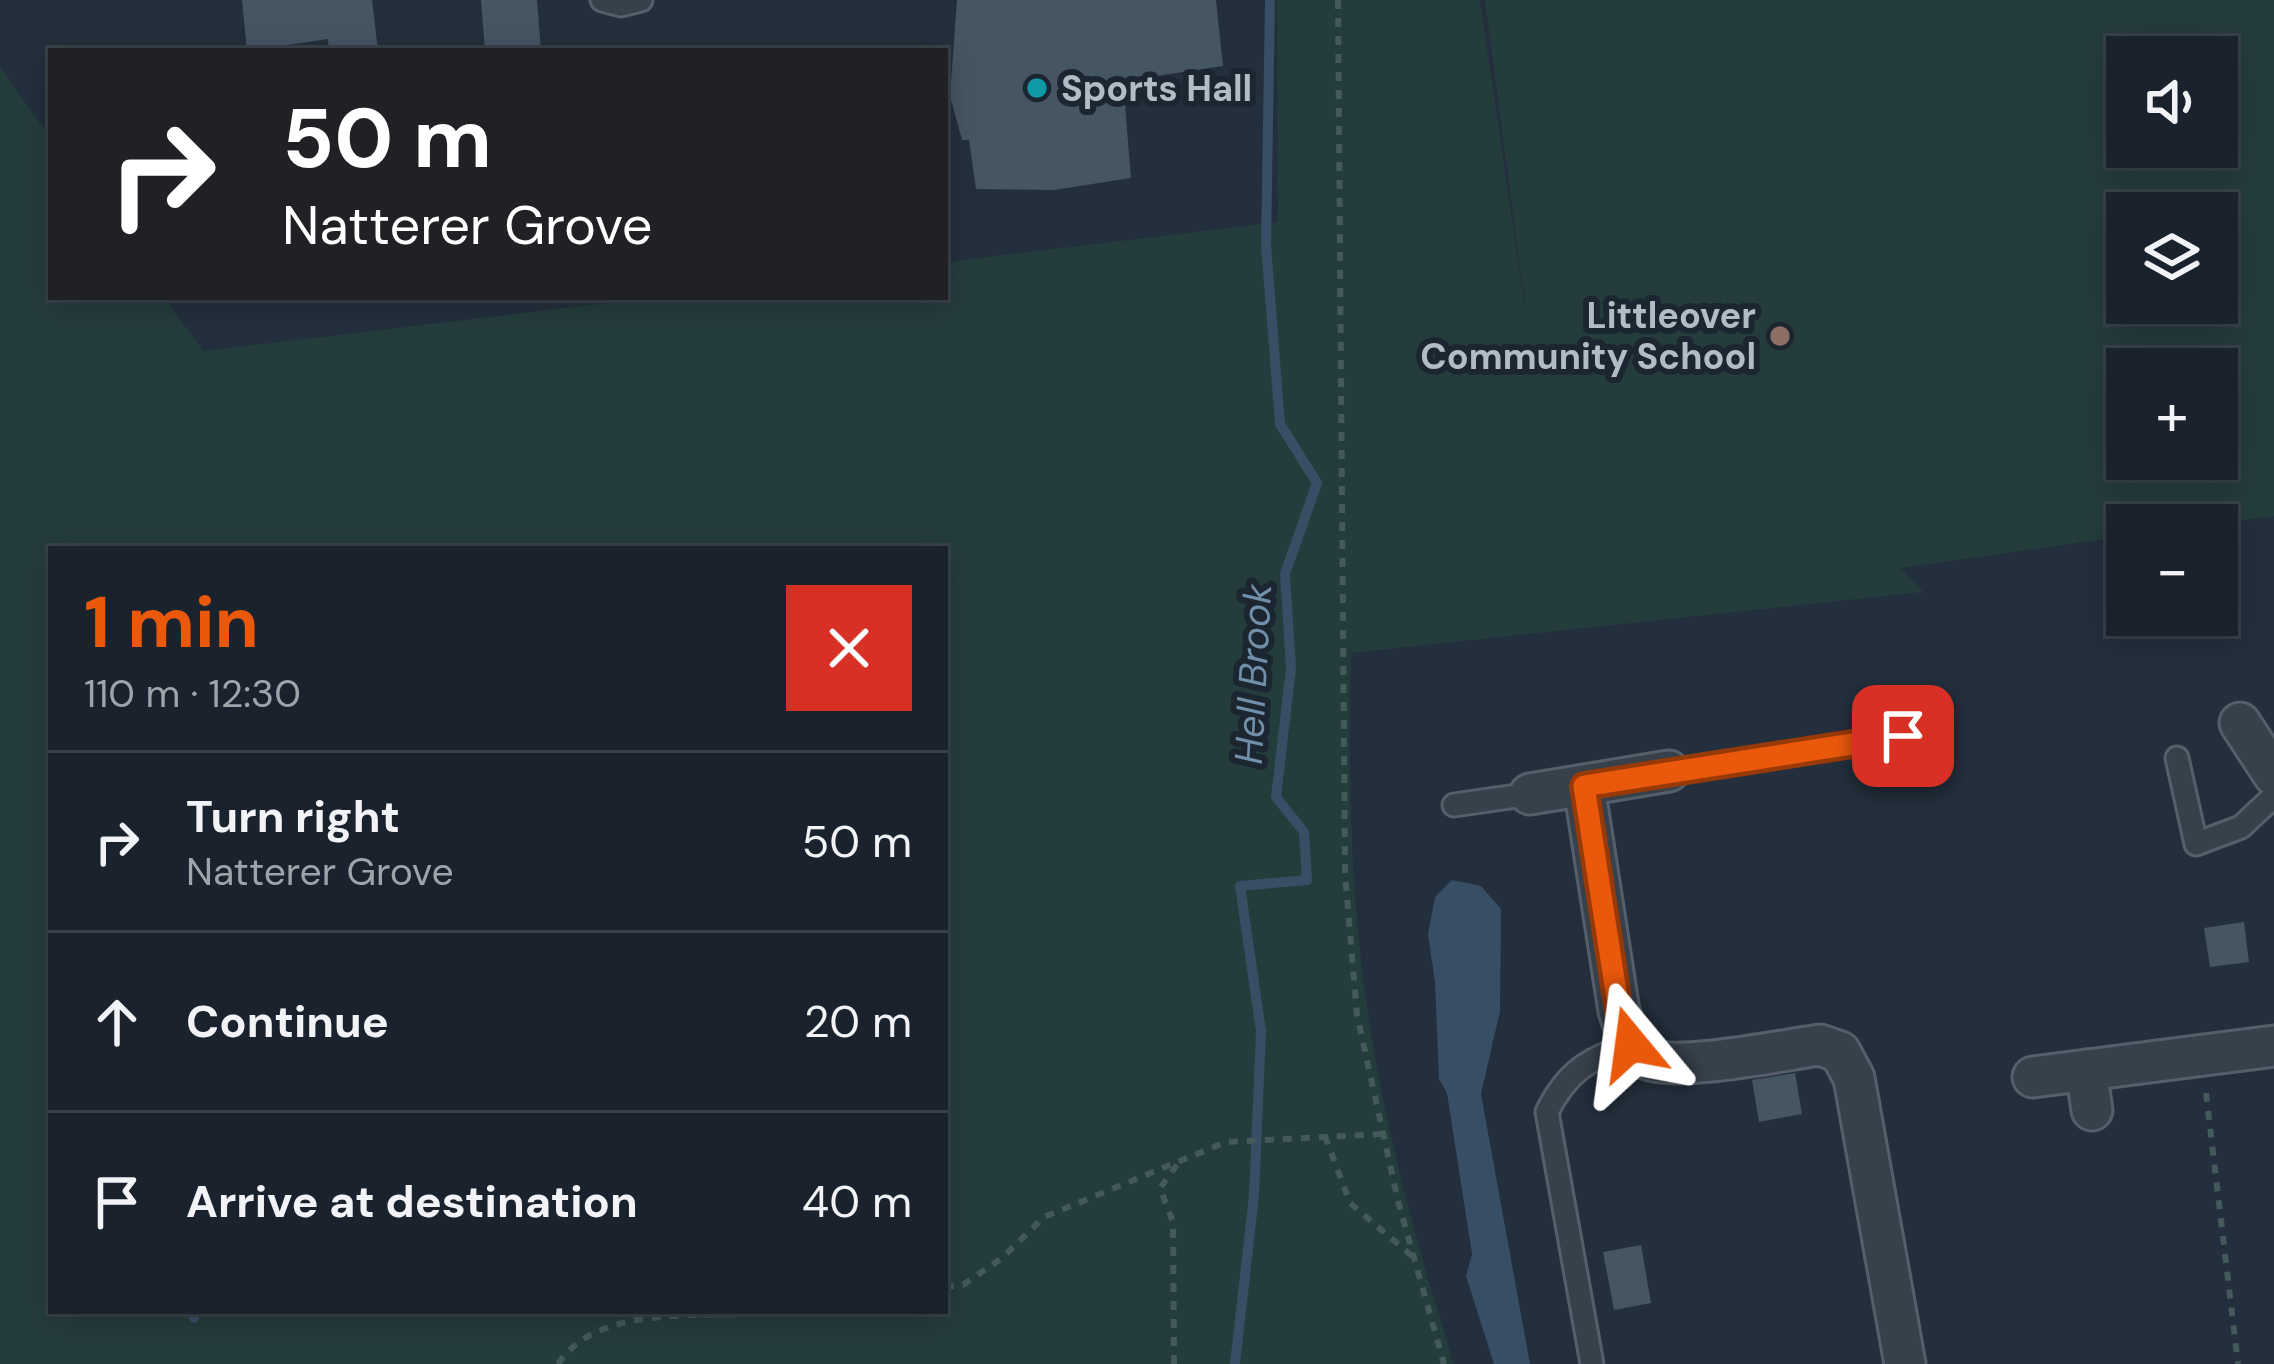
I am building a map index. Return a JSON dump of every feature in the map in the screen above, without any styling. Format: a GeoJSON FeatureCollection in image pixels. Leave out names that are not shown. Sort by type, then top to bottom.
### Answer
{"type":"FeatureCollection","features":[{"type":"Feature","properties":{"kind":"street"},"geometry":{"type":"LineString","coordinates":[[2240,723],[2274,775]]}},
{"type":"Feature","properties":{"kind":"street"},"geometry":{"type":"LineString","coordinates":[[1530,794],[1669,771]]}},
{"type":"Feature","properties":{"kind":"street"},"geometry":{"type":"LineString","coordinates":[[1584,786],[1619,1011],[1631,1044],[1644,1059],[1672,1064],[1820,1045],[1840,1052],[1854,1078],[1905,1364]]}},
{"type":"Feature","properties":{"kind":"street"},"geometry":{"type":"LineString","coordinates":[[2032,1077],[2274,1046]]}},
{"type":"Feature","properties":{"kind":"street"},"geometry":{"type":"LineString","coordinates":[[2086,1070],[2092,1110]]}},
{"type":"Feature","properties":{"kind":"lane"},"geometry":{"type":"LineString","coordinates":[[602,0],[621,5],[641,0]]}},
{"type":"Feature","properties":{"kind":"lane"},"geometry":{"type":"LineString","coordinates":[[1669,771],[1903,736]]}},
{"type":"Feature","properties":{"kind":"lane"},"geometry":{"type":"LineString","coordinates":[[2177,758],[2196,844],[2241,827],[2274,796]]}},
{"type":"Feature","properties":{"kind":"lane"},"geometry":{"type":"LineString","coordinates":[[1454,805],[1530,794]]}},
{"type":"Feature","properties":{"kind":"lane"},"geometry":{"type":"LineString","coordinates":[[1592,1364],[1547,1112],[1562,1082],[1586,1061],[1631,1044]]}},
{"type":"Feature","properties":{"kind":"path"},"geometry":{"type":"LineString","coordinates":[[1337,0],[1345,873],[1358,1015],[1383,1134],[1444,1364]]}},
{"type":"Feature","properties":{"kind":"path"},"geometry":{"type":"LineString","coordinates":[[2201,1054],[2238,1364]]}},
{"type":"Feature","properties":{"kind":"path"},"geometry":{"type":"LineString","coordinates":[[948,1287],[963,1285],[1044,1217],[1181,1159],[1239,1139],[1383,1134]]}},
{"type":"Feature","properties":{"kind":"path"},"geometry":{"type":"LineString","coordinates":[[1325,1136],[1350,1203],[1415,1258]]}},
{"type":"Feature","properties":{"kind":"path"},"geometry":{"type":"LineString","coordinates":[[1174,1364],[1173,1222],[1160,1188],[1181,1159]]}},
{"type":"Feature","properties":{"kind":"path"},"geometry":{"type":"LineString","coordinates":[[558,1364],[596,1332],[630,1322],[735,1314]]}},
{"type":"Feature","properties":{"kind":"green space"},"geometry":{"type":"Polygon","coordinates":[[[1277,0],[1480,0],[1528,329],[1485,0],[2274,0],[2274,516],[2238,521],[2238,504],[2106,504],[2106,539],[1901,568],[1923,592],[1351,653],[1351,827],[1366,1000],[1402,1184],[1454,1364],[0,1364],[0,67],[48,135],[48,300],[166,300],[203,351],[631,300],[948,300],[948,262],[1278,222],[1277,0]]]}},
{"type":"Feature","properties":{"kind":"water"},"geometry":{"type":"Polygon","coordinates":[[[1452,880],[1481,886],[1501,909],[1500,1011],[1481,1094],[1530,1364],[1494,1364],[1466,1276],[1472,1254],[1447,1093],[1439,1079],[1428,934],[1435,897],[1452,880]]]}},
{"type":"Feature","properties":{"kind":"building"},"geometry":{"type":"Polygon","coordinates":[[[242,0],[372,0],[378,48],[329,48],[328,39],[247,48],[242,0]]]}},
{"type":"Feature","properties":{"kind":"building"},"geometry":{"type":"Polygon","coordinates":[[[481,0],[537,0],[541,48],[485,48],[481,0]]]}},
{"type":"Feature","properties":{"kind":"building","name":"Sports Hall"},"geometry":{"type":"Polygon","coordinates":[[[957,0],[1216,0],[1223,66],[1123,81],[1131,178],[1054,190],[976,189],[969,140],[962,140],[950,96],[957,0]]]}},
{"type":"Feature","properties":{"kind":"building"},"geometry":{"type":"Polygon","coordinates":[[[2244,922],[2249,962],[2210,967],[2204,928],[2244,922]]]}},
{"type":"Feature","properties":{"kind":"building"},"geometry":{"type":"Polygon","coordinates":[[[1795,1073],[1802,1114],[1759,1122],[1752,1080],[1795,1073]]]}},
{"type":"Feature","properties":{"kind":"building"},"geometry":{"type":"Polygon","coordinates":[[[1641,1245],[1651,1303],[1614,1310],[1603,1252],[1641,1245]]]}},
{"type":"Feature","properties":{"kind":"waterway","name":"Hell Brook"},"geometry":{"type":"LineString","coordinates":[[1235,1364],[1254,1196],[1261,1031],[1240,886],[1307,880],[1304,832],[1276,797],[1291,668],[1285,574],[1317,483],[1280,424],[1266,245],[1270,0]]}},
{"type":"Feature","properties":{"kind":"waterway"},"geometry":{"type":"LineString","coordinates":[[193,1314],[194,1318]]}},
{"type":"Feature","properties":{"kind":"place","name":"Sports Hall"},"geometry":{"type":"Point","coordinates":[1037,88]}},
{"type":"Feature","properties":{"kind":"place","name":"Littleover Community School"},"geometry":{"type":"Point","coordinates":[1780,336]}},
{"type":"Feature","properties":{"kind":"route"},"geometry":{"type":"LineString","coordinates":[[1631,1044],[1619,1011],[1584,786],[1903,736]]}}]}
